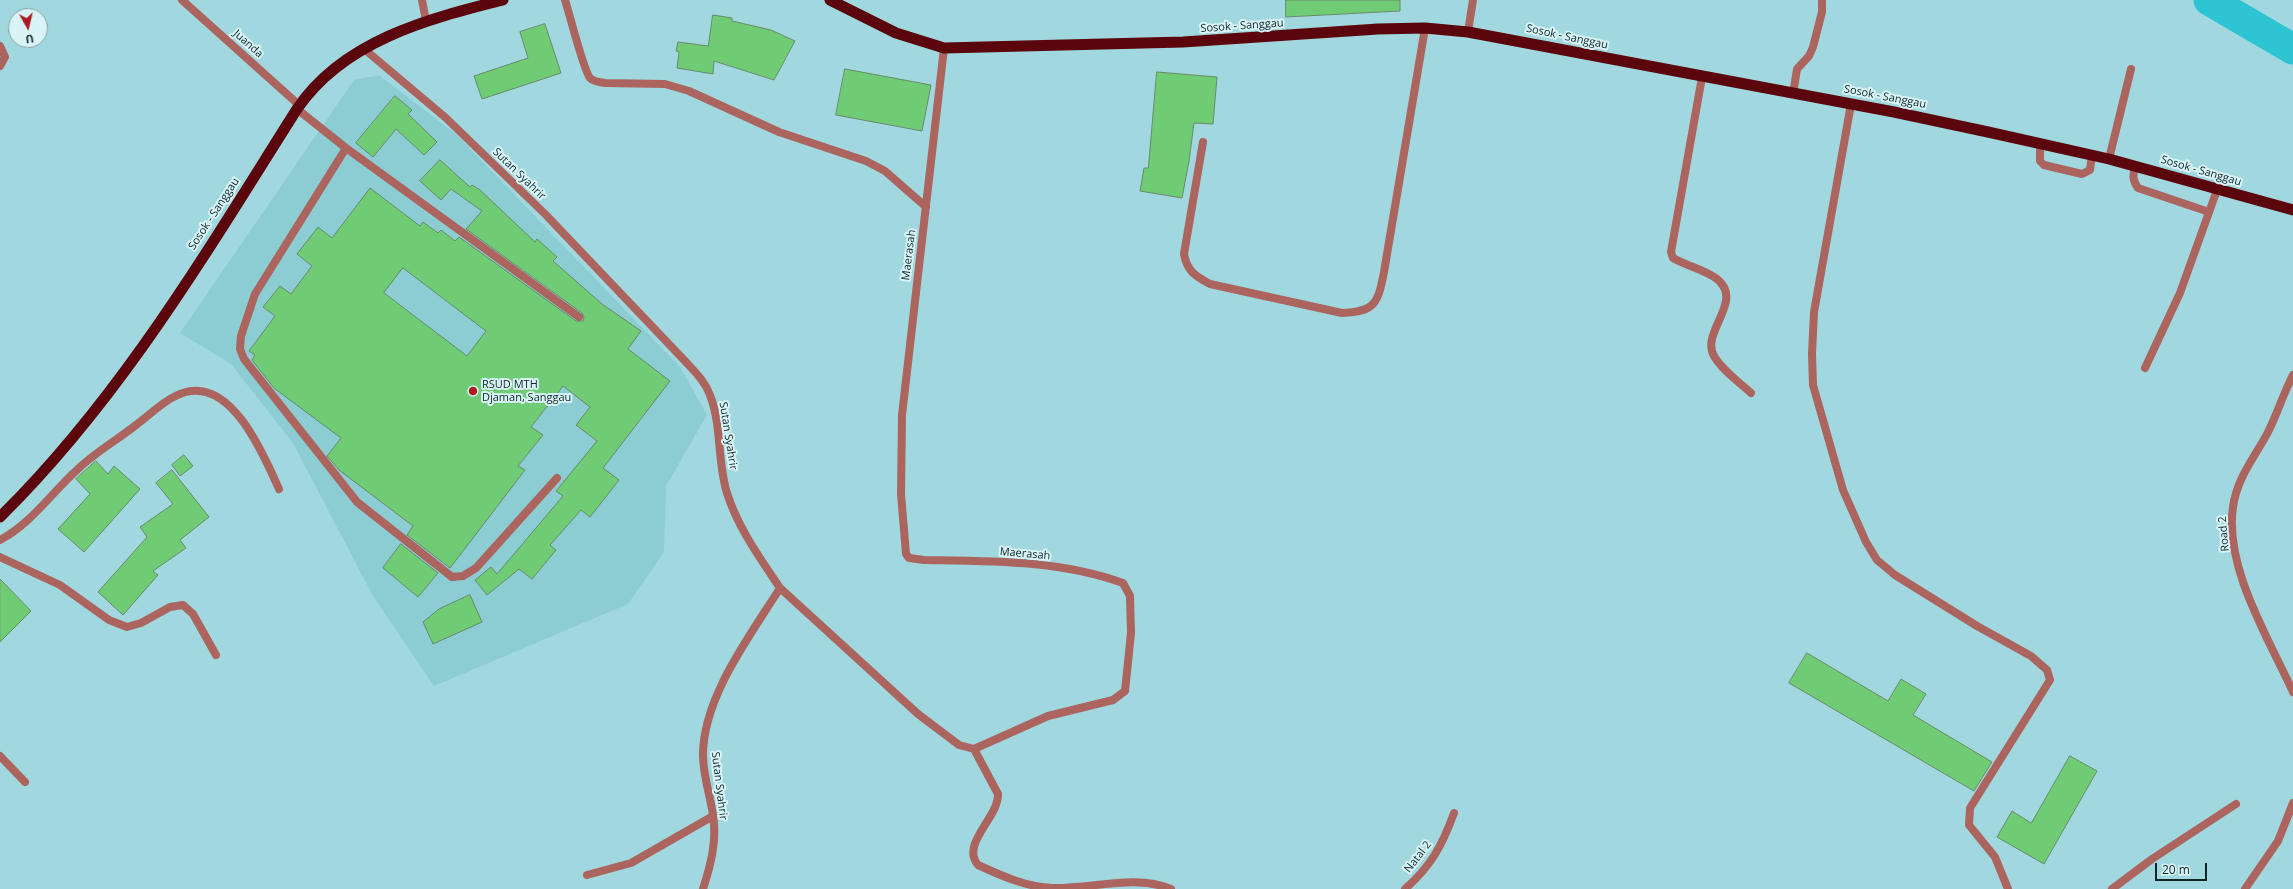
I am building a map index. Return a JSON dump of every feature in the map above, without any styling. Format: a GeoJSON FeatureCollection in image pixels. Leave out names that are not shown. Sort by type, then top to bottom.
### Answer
{"type":"FeatureCollection","features":[{"type":"Feature","properties":{"kind":"highway","name":"Sosok - Sanggau"},"geometry":{"type":"LineString","coordinates":[[0,517],[49,466],[103,402],[159,323],[298,107],[329,72],[363,48],[426,22],[503,0]]}},
{"type":"Feature","properties":{"kind":"highway","name":"Sosok - Sanggau"},"geometry":{"type":"LineString","coordinates":[[830,0],[896,33],[944,48],[1183,42],[1425,28],[1468,32],[1851,104],[2092,155],[2293,210]]}},
{"type":"Feature","properties":{"kind":"street","name":"Juanda"},"geometry":{"type":"LineString","coordinates":[[182,0],[298,107],[346,148],[579,317]]}},
{"type":"Feature","properties":{"kind":"street"},"geometry":{"type":"LineString","coordinates":[[422,0],[426,22]]}},
{"type":"Feature","properties":{"kind":"street"},"geometry":{"type":"LineString","coordinates":[[565,0],[585,66],[590,78],[595,81],[605,83],[665,84],[689,91],[779,132],[866,161],[885,171],[926,207]]}},
{"type":"Feature","properties":{"kind":"street"},"geometry":{"type":"LineString","coordinates":[[1468,32],[1473,0]]}},
{"type":"Feature","properties":{"kind":"street"},"geometry":{"type":"LineString","coordinates":[[1793,94],[1797,69],[1809,56],[1813,48],[1822,12],[1822,0]]}},
{"type":"Feature","properties":{"kind":"street"},"geometry":{"type":"LineString","coordinates":[[1203,142],[1184,254],[1186,266],[1195,276],[1210,284],[1342,313],[1361,313],[1373,306],[1380,294],[1425,28]]}},
{"type":"Feature","properties":{"kind":"street"},"geometry":{"type":"LineString","coordinates":[[0,46],[5,57],[0,66]]}},
{"type":"Feature","properties":{"kind":"street","name":"Sutan Syahrir"},"geometry":{"type":"LineString","coordinates":[[363,48],[446,118],[546,215],[702,381],[709,394],[715,413],[723,476],[733,510],[755,551],[780,588],[739,652],[708,717],[704,734],[703,756],[713,816],[713,858],[703,889]]}},
{"type":"Feature","properties":{"kind":"street","name":"Maerasah"},"geometry":{"type":"LineString","coordinates":[[944,48],[902,415],[901,494],[906,554],[909,558],[924,560],[1022,563],[1074,569],[1105,576],[1124,583],[1130,596],[1130,634],[1125,691],[1113,700],[1048,716],[974,749]]}},
{"type":"Feature","properties":{"kind":"street"},"geometry":{"type":"LineString","coordinates":[[2109,159],[2131,69]]}},
{"type":"Feature","properties":{"kind":"street"},"geometry":{"type":"LineString","coordinates":[[1702,77],[1671,252],[1673,258],[1717,279],[1723,285],[1726,296],[1725,309],[1712,339],[1712,351],[1714,356],[1724,368],[1751,393]]}},
{"type":"Feature","properties":{"kind":"street"},"geometry":{"type":"LineString","coordinates":[[1851,104],[1814,312],[1812,354],[1813,385],[1843,490],[1866,542],[1878,560],[1895,574],[1977,626],[2031,656],[2047,670],[2050,680],[1970,808],[1969,825],[1995,857],[2008,889]]}},
{"type":"Feature","properties":{"kind":"street"},"geometry":{"type":"LineString","coordinates":[[2040,144],[2040,161],[2044,165],[2082,174],[2090,170],[2092,155]]}},
{"type":"Feature","properties":{"kind":"street"},"geometry":{"type":"LineString","coordinates":[[346,148],[255,294],[241,336],[240,349],[244,358],[357,502],[452,577],[463,576],[476,568],[557,478]]}},
{"type":"Feature","properties":{"kind":"street"},"geometry":{"type":"LineString","coordinates":[[2135,166],[2133,177],[2134,183],[2138,188],[2208,212]]}},
{"type":"Feature","properties":{"kind":"street"},"geometry":{"type":"LineString","coordinates":[[2144,368],[2180,293],[2217,190]]}},
{"type":"Feature","properties":{"kind":"street","name":"Road 2"},"geometry":{"type":"LineString","coordinates":[[2293,375],[2267,434],[2246,467],[2238,487],[2233,507],[2232,522],[2236,551],[2244,584],[2293,692]]}},
{"type":"Feature","properties":{"kind":"street"},"geometry":{"type":"LineString","coordinates":[[0,540],[22,526],[78,469],[166,402],[185,392],[197,390],[215,395],[230,407],[256,440],[279,489]]}},
{"type":"Feature","properties":{"kind":"street"},"geometry":{"type":"LineString","coordinates":[[0,557],[60,585],[108,620],[127,627],[141,623],[170,607],[183,605],[193,614],[216,655]]}},
{"type":"Feature","properties":{"kind":"street"},"geometry":{"type":"LineString","coordinates":[[780,588],[918,714],[959,746],[974,749],[998,794],[998,801],[981,831],[972,852],[973,860],[978,865],[1032,886],[1054,888],[1141,883],[1158,884],[1171,889]]}},
{"type":"Feature","properties":{"kind":"street"},"geometry":{"type":"LineString","coordinates":[[0,756],[25,782]]}},
{"type":"Feature","properties":{"kind":"street"},"geometry":{"type":"LineString","coordinates":[[2245,889],[2278,841],[2293,803]]}},
{"type":"Feature","properties":{"kind":"street"},"geometry":{"type":"LineString","coordinates":[[2112,889],[2152,859],[2236,804]]}},
{"type":"Feature","properties":{"kind":"street","name":"Natal 2"},"geometry":{"type":"LineString","coordinates":[[1405,889],[1419,876],[1435,856],[1443,842],[1454,813]]}},
{"type":"Feature","properties":{"kind":"street"},"geometry":{"type":"LineString","coordinates":[[586,875],[631,864],[713,816]]}},
{"type":"Feature","properties":{"kind":"shaded area","name":"RSUD MTH Djaman, Sanggau"},"geometry":{"type":"Polygon","coordinates":[[[379,75],[457,135],[680,367],[707,415],[666,486],[664,552],[628,604],[434,686],[373,596],[293,443],[231,364],[180,333],[354,80],[379,75]]]}},
{"type":"Feature","properties":{"kind":"building"},"geometry":{"type":"Polygon","coordinates":[[[1286,0],[1400,0],[1400,11],[1286,17],[1286,0]]]}},
{"type":"Feature","properties":{"kind":"building"},"geometry":{"type":"Polygon","coordinates":[[[713,15],[732,18],[732,21],[771,30],[795,41],[774,80],[714,61],[713,74],[677,68],[679,52],[676,51],[678,42],[708,46],[713,15]]]}},
{"type":"Feature","properties":{"kind":"building"},"geometry":{"type":"Polygon","coordinates":[[[545,24],[561,73],[482,99],[474,76],[528,58],[520,32],[545,24]]]}},
{"type":"Feature","properties":{"kind":"building"},"geometry":{"type":"Polygon","coordinates":[[[845,69],[931,85],[922,131],[836,115],[845,69]]]}},
{"type":"Feature","properties":{"kind":"building"},"geometry":{"type":"Polygon","coordinates":[[[1157,72],[1217,77],[1213,124],[1194,123],[1182,198],[1140,191],[1144,168],[1148,168],[1157,72]]]}},
{"type":"Feature","properties":{"kind":"building"},"geometry":{"type":"Polygon","coordinates":[[[395,96],[412,110],[408,114],[437,142],[424,155],[396,129],[373,157],[356,143],[395,96]]]}},
{"type":"Feature","properties":{"kind":"building"},"geometry":{"type":"Polygon","coordinates":[[[440,160],[470,187],[472,185],[480,190],[535,242],[537,239],[557,257],[553,261],[602,304],[641,331],[628,349],[670,381],[603,468],[619,480],[590,517],[581,510],[550,545],[556,550],[532,579],[519,569],[487,595],[475,580],[491,567],[497,574],[563,496],[556,491],[597,441],[576,425],[590,407],[563,386],[531,427],[543,435],[518,466],[525,470],[450,568],[407,535],[413,526],[339,470],[327,456],[341,438],[274,388],[252,360],[255,355],[249,351],[275,316],[263,307],[280,286],[291,294],[312,266],[297,254],[318,227],[332,238],[370,188],[420,226],[423,222],[438,233],[441,230],[455,241],[459,237],[576,321],[583,321],[584,317],[582,313],[466,229],[482,211],[451,189],[441,200],[420,181],[440,160]],[[403,268],[384,293],[467,356],[486,331],[403,268]]]}},
{"type":"Feature","properties":{"kind":"building"},"geometry":{"type":"Polygon","coordinates":[[[184,455],[193,466],[180,476],[172,465],[184,455]]]}},
{"type":"Feature","properties":{"kind":"building"},"geometry":{"type":"Polygon","coordinates":[[[96,461],[108,474],[114,466],[140,489],[84,552],[58,529],[90,494],[76,479],[96,461]]]}},
{"type":"Feature","properties":{"kind":"building"},"geometry":{"type":"Polygon","coordinates":[[[172,470],[209,517],[180,540],[186,548],[153,571],[158,575],[123,615],[98,592],[147,537],[140,527],[173,504],[156,483],[172,470]]]}},
{"type":"Feature","properties":{"kind":"building"},"geometry":{"type":"Polygon","coordinates":[[[401,544],[438,573],[418,597],[383,568],[401,544]]]}},
{"type":"Feature","properties":{"kind":"building"},"geometry":{"type":"Polygon","coordinates":[[[0,579],[31,611],[0,642],[0,579]]]}},
{"type":"Feature","properties":{"kind":"building"},"geometry":{"type":"Polygon","coordinates":[[[470,595],[482,622],[433,644],[423,622],[439,609],[470,595]]]}},
{"type":"Feature","properties":{"kind":"building"},"geometry":{"type":"Polygon","coordinates":[[[1807,653],[1888,701],[1901,679],[1926,694],[1913,715],[1992,762],[1974,791],[1789,683],[1807,653]]]}},
{"type":"Feature","properties":{"kind":"building"},"geometry":{"type":"Polygon","coordinates":[[[2070,756],[2097,771],[2044,864],[1997,837],[2012,811],[2031,823],[2070,756]]]}},
{"type":"Feature","properties":{"kind":"waterway"},"geometry":{"type":"LineString","coordinates":[[2209,0],[2293,49]]}},
{"type":"Feature","properties":{"kind":"place","name":"RSUD MTH Djaman, Sanggau"},"geometry":{"type":"Point","coordinates":[473,391]}}]}
